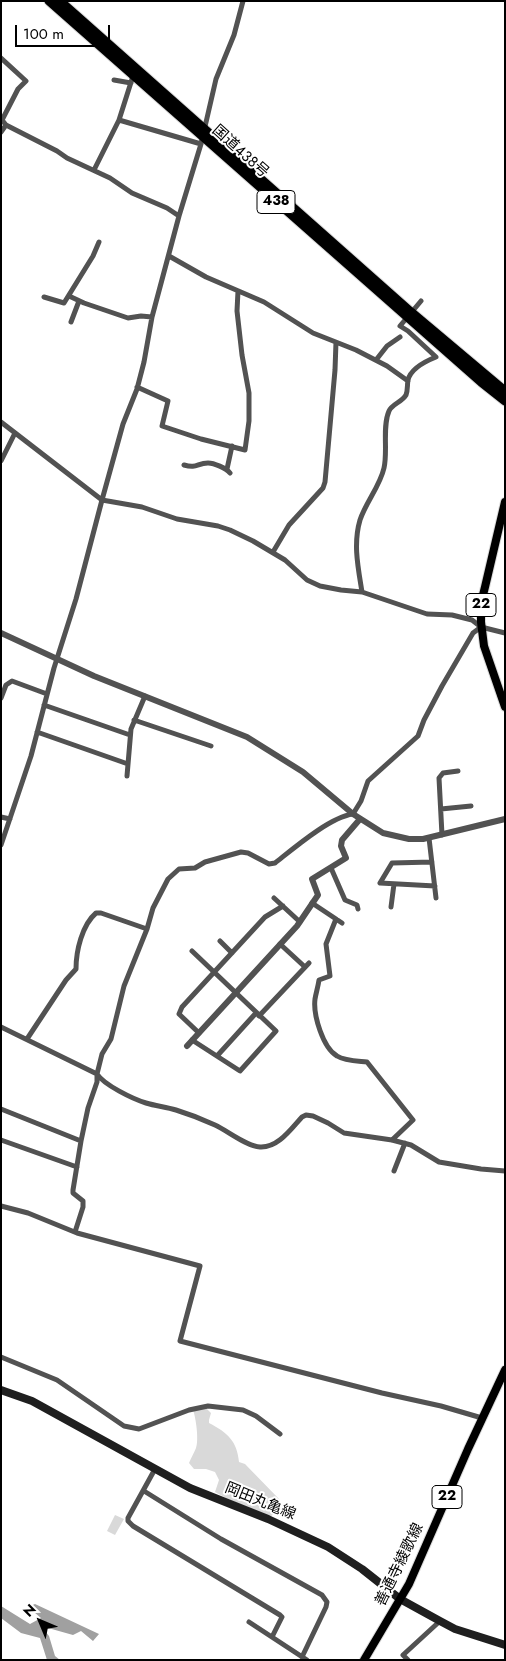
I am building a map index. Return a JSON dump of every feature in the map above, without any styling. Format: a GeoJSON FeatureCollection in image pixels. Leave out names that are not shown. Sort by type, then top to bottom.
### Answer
{"type":"FeatureCollection","features":[{"type":"Feature","properties":{"kind":"highway","name":"国道438号"},"geometry":{"type":"LineString","coordinates":[[48,1],[132,79],[203,137],[409,314],[505,391]]}},
{"type":"Feature","properties":{"kind":"highway","name":"国道438号"},"geometry":{"type":"LineString","coordinates":[[60,1],[203,137]]}},
{"type":"Feature","properties":{"kind":"highway","name":"国道438号"},"geometry":{"type":"LineString","coordinates":[[409,314],[481,382],[505,401]]}},
{"type":"Feature","properties":{"kind":"main road","name":"22"},"geometry":{"type":"LineString","coordinates":[[505,502],[481,603],[481,627],[484,646],[505,707]]}},
{"type":"Feature","properties":{"kind":"main road","name":"善通寺綾歌線"},"geometry":{"type":"LineString","coordinates":[[364,1660],[409,1584],[505,1370]]}},
{"type":"Feature","properties":{"kind":"main road","name":"岡田丸亀線"},"geometry":{"type":"LineString","coordinates":[[1,1390],[32,1401],[190,1488],[268,1519],[328,1547],[362,1569],[400,1599],[440,1621],[470,1634],[505,1645]]}},
{"type":"Feature","properties":{"kind":"street"},"geometry":{"type":"LineString","coordinates":[[1,845],[24,779],[56,659],[80,586],[123,424],[137,387],[144,362],[152,317],[179,216],[203,137],[216,78],[234,36],[243,1]]}},
{"type":"Feature","properties":{"kind":"street"},"geometry":{"type":"LineString","coordinates":[[1,58],[26,81],[18,89],[2,120],[6,126],[110,178],[132,193],[167,208],[179,216]]}},
{"type":"Feature","properties":{"kind":"street"},"geometry":{"type":"LineString","coordinates":[[94,170],[119,120],[132,79],[114,80]]}},
{"type":"Feature","properties":{"kind":"street"},"geometry":{"type":"LineString","coordinates":[[119,120],[203,137]]}},
{"type":"Feature","properties":{"kind":"street"},"geometry":{"type":"LineString","coordinates":[[1,132],[6,126]]}},
{"type":"Feature","properties":{"kind":"street"},"geometry":{"type":"LineString","coordinates":[[44,297],[64,303],[93,256],[99,242]]}},
{"type":"Feature","properties":{"kind":"street"},"geometry":{"type":"LineString","coordinates":[[169,256],[206,277],[264,302],[313,333],[376,360],[408,381]]}},
{"type":"Feature","properties":{"kind":"street"},"geometry":{"type":"LineString","coordinates":[[137,387],[168,401],[162,426],[200,439],[245,450],[249,421],[249,393],[237,311],[238,291]]}},
{"type":"Feature","properties":{"kind":"street"},"geometry":{"type":"LineString","coordinates":[[69,296],[128,318],[152,317]]}},
{"type":"Feature","properties":{"kind":"street"},"geometry":{"type":"LineString","coordinates":[[71,322],[80,301]]}},
{"type":"Feature","properties":{"kind":"street"},"geometry":{"type":"LineString","coordinates":[[362,592],[356,558],[357,538],[360,520],[384,470],[387,421],[390,409],[405,396],[411,373],[436,357],[400,326],[421,301]]}},
{"type":"Feature","properties":{"kind":"street"},"geometry":{"type":"LineString","coordinates":[[376,360],[387,346],[400,337]]}},
{"type":"Feature","properties":{"kind":"street"},"geometry":{"type":"LineString","coordinates":[[273,552],[289,525],[323,488],[336,342]]}},
{"type":"Feature","properties":{"kind":"street"},"geometry":{"type":"LineString","coordinates":[[1,422],[102,500],[142,507],[186,521],[218,526],[243,535],[285,560],[312,583],[330,589],[362,592],[426,614],[452,615],[472,620],[481,627],[505,633]]}},
{"type":"Feature","properties":{"kind":"street"},"geometry":{"type":"LineString","coordinates":[[1,461],[14,433]]}},
{"type":"Feature","properties":{"kind":"street"},"geometry":{"type":"LineString","coordinates":[[184,465],[192,467],[208,462],[228,471],[232,446]]}},
{"type":"Feature","properties":{"kind":"street"},"geometry":{"type":"LineString","coordinates":[[353,814],[361,801],[368,781],[418,736],[424,720],[442,686],[473,634],[481,627]]}},
{"type":"Feature","properties":{"kind":"street"},"geometry":{"type":"LineString","coordinates":[[1,634],[56,659],[246,737],[303,772],[353,814],[383,833],[409,839],[429,838],[505,819]]}},
{"type":"Feature","properties":{"kind":"street"},"geometry":{"type":"LineString","coordinates":[[1,698],[3,688],[12,681],[47,694]]}},
{"type":"Feature","properties":{"kind":"street"},"geometry":{"type":"LineString","coordinates":[[127,776],[130,735],[134,720],[145,696]]}},
{"type":"Feature","properties":{"kind":"street"},"geometry":{"type":"LineString","coordinates":[[44,705],[130,735]]}},
{"type":"Feature","properties":{"kind":"street"},"geometry":{"type":"LineString","coordinates":[[134,720],[211,746]]}},
{"type":"Feature","properties":{"kind":"street"},"geometry":{"type":"LineString","coordinates":[[37,732],[128,764]]}},
{"type":"Feature","properties":{"kind":"street"},"geometry":{"type":"LineString","coordinates":[[442,835],[439,778],[443,773],[458,771]]}},
{"type":"Feature","properties":{"kind":"street"},"geometry":{"type":"LineString","coordinates":[[441,809],[471,806]]}},
{"type":"Feature","properties":{"kind":"street"},"geometry":{"type":"LineString","coordinates":[[75,1232],[83,1201],[73,1193],[73,1190],[88,1108],[97,1082],[102,1054],[111,1039],[124,986],[162,889],[173,873],[179,869],[195,868],[206,862],[241,852],[248,853],[269,864],[275,863],[321,829],[346,815],[353,814]]}},
{"type":"Feature","properties":{"kind":"street"},"geometry":{"type":"LineString","coordinates":[[1,817],[10,819]]}},
{"type":"Feature","properties":{"kind":"street"},"geometry":{"type":"LineString","coordinates":[[192,951],[235,993],[276,1031],[240,1071],[217,1056],[189,1043],[199,1033],[235,993],[300,922],[318,895],[312,879],[346,858],[341,846],[342,840],[360,819]]}},
{"type":"Feature","properties":{"kind":"street"},"geometry":{"type":"LineString","coordinates":[[429,838],[436,898]]}},
{"type":"Feature","properties":{"kind":"street"},"geometry":{"type":"LineString","coordinates":[[432,862],[392,863],[380,883],[435,886]]}},
{"type":"Feature","properties":{"kind":"street"},"geometry":{"type":"LineString","coordinates":[[331,868],[346,900],[357,905],[358,909]]}},
{"type":"Feature","properties":{"kind":"street"},"geometry":{"type":"LineString","coordinates":[[391,907],[394,884]]}},
{"type":"Feature","properties":{"kind":"street"},"geometry":{"type":"LineString","coordinates":[[274,898],[300,922]]}},
{"type":"Feature","properties":{"kind":"street"},"geometry":{"type":"LineString","coordinates":[[312,903],[342,923]]}},
{"type":"Feature","properties":{"kind":"street"},"geometry":{"type":"LineString","coordinates":[[199,1033],[179,1014],[182,1007],[265,918],[283,906]]}},
{"type":"Feature","properties":{"kind":"street"},"geometry":{"type":"LineString","coordinates":[[27,1039],[66,980],[76,969],[76,957],[90,918],[96,913],[101,913],[146,929]]}},
{"type":"Feature","properties":{"kind":"street"},"geometry":{"type":"LineString","coordinates":[[336,919],[326,944],[330,976],[319,980],[313,1011],[320,1038],[328,1049],[338,1057],[367,1062],[388,1093],[415,1118],[392,1140]]}},
{"type":"Feature","properties":{"kind":"street"},"geometry":{"type":"LineString","coordinates":[[220,941],[232,953]]}},
{"type":"Feature","properties":{"kind":"street"},"geometry":{"type":"LineString","coordinates":[[217,1056],[307,965],[280,944]]}},
{"type":"Feature","properties":{"kind":"street"},"geometry":{"type":"LineString","coordinates":[[1,1027],[97,1074],[100,1080],[131,1096],[147,1103],[174,1109],[202,1119],[253,1146],[265,1147],[277,1142],[306,1115],[314,1116],[344,1133],[405,1143],[421,1150],[439,1162],[505,1171]]}},
{"type":"Feature","properties":{"kind":"street"},"geometry":{"type":"LineString","coordinates":[[1,1109],[81,1141]]}},
{"type":"Feature","properties":{"kind":"street"},"geometry":{"type":"LineString","coordinates":[[1,1140],[77,1167]]}},
{"type":"Feature","properties":{"kind":"street"},"geometry":{"type":"LineString","coordinates":[[394,1172],[405,1143]]}},
{"type":"Feature","properties":{"kind":"street"},"geometry":{"type":"LineString","coordinates":[[1,1206],[75,1232],[200,1266],[180,1341],[482,1418]]}},
{"type":"Feature","properties":{"kind":"street"},"geometry":{"type":"LineString","coordinates":[[1,1357],[57,1380],[130,1429],[139,1429],[189,1410],[208,1406],[243,1410],[256,1416],[280,1434]]}},
{"type":"Feature","properties":{"kind":"street"},"geometry":{"type":"LineString","coordinates":[[155,1470],[128,1521],[133,1526],[280,1615],[282,1617],[281,1621],[272,1637]]}},
{"type":"Feature","properties":{"kind":"street"},"geometry":{"type":"LineString","coordinates":[[144,1491],[221,1539],[322,1595],[327,1602],[305,1658],[249,1622]]}},
{"type":"Feature","properties":{"kind":"street"},"geometry":{"type":"LineString","coordinates":[[408,1660],[404,1655],[440,1621]]}},
{"type":"Feature","properties":{"kind":"shaded area"},"geometry":{"type":"Polygon","coordinates":[[[205,1407],[211,1413],[209,1423],[226,1434],[234,1443],[239,1462],[245,1464],[280,1500],[275,1513],[270,1517],[215,1492],[219,1480],[215,1472],[206,1469],[194,1469],[189,1463],[196,1448],[197,1440],[193,1410],[205,1407]]]}},
{"type":"Feature","properties":{"kind":"shaded area"},"geometry":{"type":"Polygon","coordinates":[[[115,1515],[124,1519],[115,1535],[107,1531],[115,1515]]]}},
{"type":"Feature","properties":{"kind":"shaded area"},"geometry":{"type":"Polygon","coordinates":[[[35,1604],[99,1634],[93,1641],[81,1631],[73,1635],[41,1626],[49,1636],[55,1656],[60,1660],[47,1660],[40,1638],[21,1633],[1,1618],[1,1606],[30,1624],[41,1618],[28,1607],[35,1604]]]}}]}
